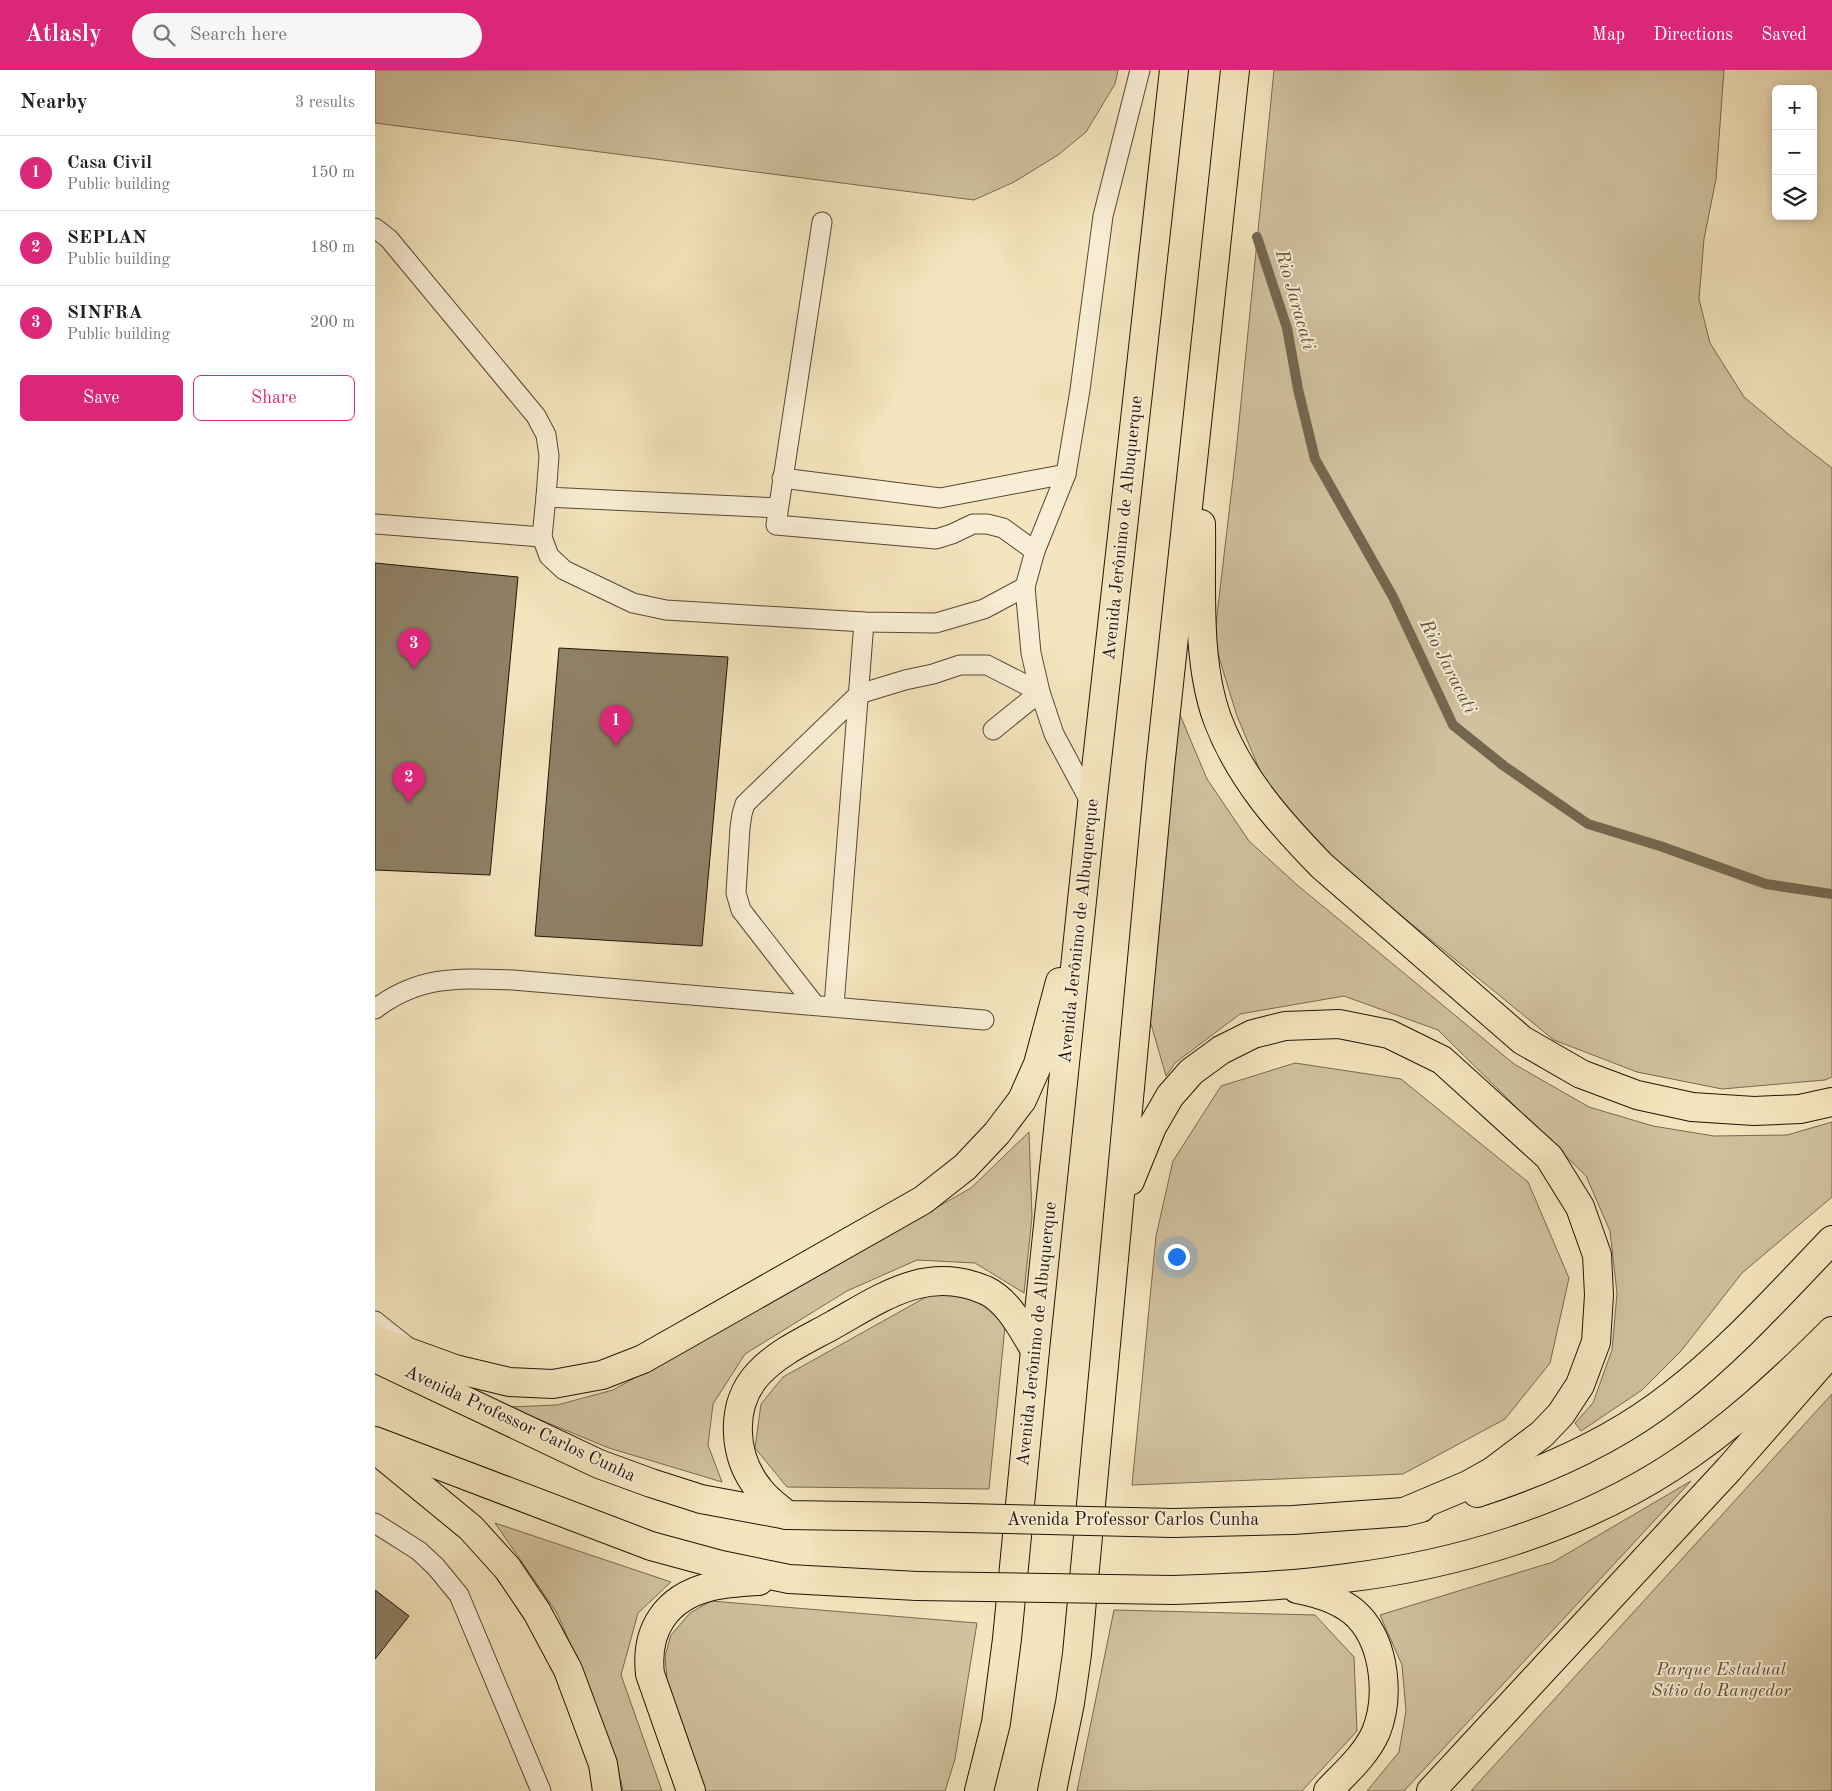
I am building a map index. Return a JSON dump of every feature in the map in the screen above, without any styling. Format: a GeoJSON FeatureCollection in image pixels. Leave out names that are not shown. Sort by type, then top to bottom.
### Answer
{"type":"FeatureCollection","features":[{"type":"Feature","properties":{"kind":"main road","name":"Avenida Jerônimo de Albuquerque"},"geometry":{"type":"LineString","coordinates":[[979,1791],[996,1723],[1007,1639],[1092,804],[1174,70]]}},
{"type":"Feature","properties":{"kind":"main road"},"geometry":{"type":"LineString","coordinates":[[1053,1790],[1070,1703],[1077,1654],[1160,767],[1235,70]]}},
{"type":"Feature","properties":{"kind":"main road"},"geometry":{"type":"LineString","coordinates":[[1199,401],[1202,611],[1208,680],[1217,717],[1231,750],[1262,800],[1293,836],[1322,866],[1522,1040],[1581,1074],[1637,1095],[1692,1107],[1754,1111],[1800,1109],[1832,1102]]}},
{"type":"Feature","properties":{"kind":"main road"},"geometry":{"type":"LineString","coordinates":[[375,1340],[455,1369],[509,1382],[553,1384],[602,1375],[643,1359],[923,1200],[965,1167],[997,1133],[1022,1100],[1039,1064],[1082,906]]}},
{"type":"Feature","properties":{"kind":"main road"},"geometry":{"type":"LineString","coordinates":[[1119,1208],[1152,1127],[1170,1096],[1191,1072],[1221,1050],[1253,1034],[1285,1026],[1339,1024],[1389,1034],[1442,1060],[1549,1157],[1580,1207],[1597,1256],[1599,1295],[1596,1342],[1580,1385],[1561,1414],[1542,1434],[1493,1471],[1468,1485],[1404,1512]]}},
{"type":"Feature","properties":{"kind":"main road","name":"Avenida Professor Carlos Cunha"},"geometry":{"type":"LineString","coordinates":[[375,1358],[599,1464],[701,1499],[787,1515],[1173,1523],[1293,1520],[1404,1512],[1464,1497],[1514,1481],[1590,1447],[1634,1421],[1671,1396],[1708,1365],[1755,1321],[1832,1240]]}},
{"type":"Feature","properties":{"kind":"main road"},"geometry":{"type":"LineString","coordinates":[[787,1515],[760,1490],[749,1476],[741,1458],[737,1424],[746,1390],[757,1374],[779,1355],[876,1300],[927,1281],[946,1280],[965,1283],[998,1298],[1013,1316],[1035,1350]]}},
{"type":"Feature","properties":{"kind":"main road"},"geometry":{"type":"LineString","coordinates":[[691,1791],[650,1674],[649,1659],[654,1632],[665,1612],[691,1594],[709,1587],[789,1579],[917,1586],[1173,1590],[1273,1586],[1347,1578],[1422,1566],[1492,1548],[1582,1514],[1669,1468],[1715,1436],[1797,1365],[1832,1331]]}},
{"type":"Feature","properties":{"kind":"main road"},"geometry":{"type":"LineString","coordinates":[[1431,1791],[1729,1469],[1832,1352]]}},
{"type":"Feature","properties":{"kind":"main road"},"geometry":{"type":"LineString","coordinates":[[375,1441],[651,1546],[721,1565],[789,1579]]}},
{"type":"Feature","properties":{"kind":"main road"},"geometry":{"type":"LineString","coordinates":[[375,1449],[471,1528],[508,1569],[537,1612],[568,1670],[603,1764],[607,1791]]}},
{"type":"Feature","properties":{"kind":"main road"},"geometry":{"type":"LineString","coordinates":[[1273,1586],[1323,1595],[1350,1609],[1368,1629],[1381,1662],[1383,1706],[1376,1732],[1362,1755],[1328,1791]]}},
{"type":"Feature","properties":{"kind":"lane"},"geometry":{"type":"LineString","coordinates":[[1092,804],[1054,734],[1039,692],[1031,653],[1025,586],[1035,551],[1066,474],[1080,390],[1103,216],[1140,70]]}},
{"type":"Feature","properties":{"kind":"lane"},"geometry":{"type":"LineString","coordinates":[[777,516],[822,222]]}},
{"type":"Feature","properties":{"kind":"lane"},"geometry":{"type":"LineString","coordinates":[[375,228],[389,239],[536,416],[546,435],[549,456],[542,537],[549,556],[564,570],[633,603],[666,610],[864,622],[936,623],[983,609],[1025,586]]}},
{"type":"Feature","properties":{"kind":"lane"},"geometry":{"type":"LineString","coordinates":[[782,478],[940,498],[1066,474]]}},
{"type":"Feature","properties":{"kind":"lane"},"geometry":{"type":"LineString","coordinates":[[546,497],[777,516],[936,539],[973,524],[987,524],[1003,528],[1035,551]]}},
{"type":"Feature","properties":{"kind":"lane"},"geometry":{"type":"LineString","coordinates":[[375,524],[542,537]]}},
{"type":"Feature","properties":{"kind":"lane"},"geometry":{"type":"LineString","coordinates":[[834,1006],[864,622]]}},
{"type":"Feature","properties":{"kind":"lane"},"geometry":{"type":"LineString","coordinates":[[814,1004],[741,910],[736,893],[742,814],[745,804],[859,694],[960,665],[987,665],[1039,692]]}},
{"type":"Feature","properties":{"kind":"lane"},"geometry":{"type":"LineString","coordinates":[[993,730],[1039,692]]}},
{"type":"Feature","properties":{"kind":"lane"},"geometry":{"type":"LineString","coordinates":[[375,1009],[405,990],[427,982],[468,978],[814,1004],[984,1020]]}},
{"type":"Feature","properties":{"kind":"lane"},"geometry":{"type":"LineString","coordinates":[[375,1321],[416,1354]]}},
{"type":"Feature","properties":{"kind":"lane"},"geometry":{"type":"LineString","coordinates":[[375,1523],[419,1551],[436,1566],[459,1596],[541,1791]]}},
{"type":"Feature","properties":{"kind":"green space"},"geometry":{"type":"Polygon","coordinates":[[[375,70],[1118,70],[1115,84],[1086,132],[1058,155],[1014,182],[974,200],[375,123],[375,70]]]}},
{"type":"Feature","properties":{"kind":"green space"},"geometry":{"type":"Polygon","coordinates":[[[1274,70],[1724,70],[1716,179],[1704,239],[1699,299],[1710,343],[1744,397],[1832,468],[1832,1077],[1825,1080],[1722,1089],[1637,1072],[1554,1040],[1349,873],[1298,824],[1263,778],[1237,716],[1214,641],[1236,453],[1274,70]]]}},
{"type":"Feature","properties":{"kind":"green space"},"geometry":{"type":"Polygon","coordinates":[[[1178,710],[1207,779],[1249,841],[1296,884],[1514,1064],[1589,1107],[1653,1126],[1714,1136],[1787,1135],[1832,1122],[1832,1197],[1742,1273],[1681,1351],[1642,1390],[1581,1431],[1575,1423],[1593,1403],[1612,1350],[1617,1293],[1610,1231],[1586,1176],[1438,1030],[1344,996],[1240,1014],[1175,1063],[1166,1076],[1140,986],[1178,710]]]}},
{"type":"Feature","properties":{"kind":"green space"},"geometry":{"type":"Polygon","coordinates":[[[1295,1063],[1401,1079],[1528,1182],[1569,1278],[1550,1363],[1505,1419],[1403,1474],[1132,1485],[1156,1236],[1173,1161],[1221,1086],[1295,1063]]]}},
{"type":"Feature","properties":{"kind":"green space"},"geometry":{"type":"Polygon","coordinates":[[[1029,1132],[1032,1217],[1024,1293],[975,1263],[917,1260],[847,1291],[745,1354],[713,1404],[708,1445],[722,1482],[609,1448],[509,1407],[557,1405],[613,1390],[971,1188],[1029,1132]]]}},
{"type":"Feature","properties":{"kind":"green space"},"geometry":{"type":"Polygon","coordinates":[[[944,1287],[1006,1316],[989,1489],[787,1487],[755,1448],[761,1404],[783,1377],[944,1287]]]}},
{"type":"Feature","properties":{"kind":"green space","name":"Parque Estadual Sítio do Rangedor"},"geometry":{"type":"Polygon","coordinates":[[[1832,1394],[1832,1791],[1471,1791],[1791,1439],[1832,1394]]]}},
{"type":"Feature","properties":{"kind":"green space"},"geometry":{"type":"Polygon","coordinates":[[[1691,1481],[1404,1791],[1367,1791],[1399,1752],[1406,1711],[1402,1665],[1380,1615],[1553,1562],[1691,1481]]]}},
{"type":"Feature","properties":{"kind":"green space"},"geometry":{"type":"Polygon","coordinates":[[[495,1523],[671,1582],[638,1613],[621,1675],[662,1791],[623,1791],[586,1681],[557,1613],[495,1523]]]}},
{"type":"Feature","properties":{"kind":"green space"},"geometry":{"type":"Polygon","coordinates":[[[711,1601],[977,1623],[955,1759],[945,1791],[706,1791],[667,1680],[665,1656],[671,1635],[690,1613],[711,1601]]]}},
{"type":"Feature","properties":{"kind":"green space"},"geometry":{"type":"Polygon","coordinates":[[[1114,1610],[1315,1615],[1354,1657],[1357,1731],[1302,1791],[1077,1791],[1114,1610]]]}},
{"type":"Feature","properties":{"kind":"building"},"geometry":{"type":"Polygon","coordinates":[[[375,563],[518,577],[490,875],[375,870],[375,563]]]}},
{"type":"Feature","properties":{"kind":"building"},"geometry":{"type":"Polygon","coordinates":[[[559,648],[728,657],[702,946],[535,936],[559,648]]]}},
{"type":"Feature","properties":{"kind":"building"},"geometry":{"type":"Polygon","coordinates":[[[375,1590],[409,1616],[375,1659],[375,1590]]]}},
{"type":"Feature","properties":{"kind":"waterway","name":"Rio Jaracati"},"geometry":{"type":"LineString","coordinates":[[1257,237],[1287,328],[1298,389],[1315,459],[1393,597],[1453,725],[1504,766],[1588,824],[1660,846],[1766,884],[1832,894]]}},
{"type":"Feature","properties":{"kind":"place","name":"SINFRA"},"geometry":{"type":"Point","coordinates":[414,669]}},
{"type":"Feature","properties":{"kind":"place","name":"Casa Civil"},"geometry":{"type":"Point","coordinates":[616,746]}},
{"type":"Feature","properties":{"kind":"place","name":"SEPLAN"},"geometry":{"type":"Point","coordinates":[409,803]}}]}
